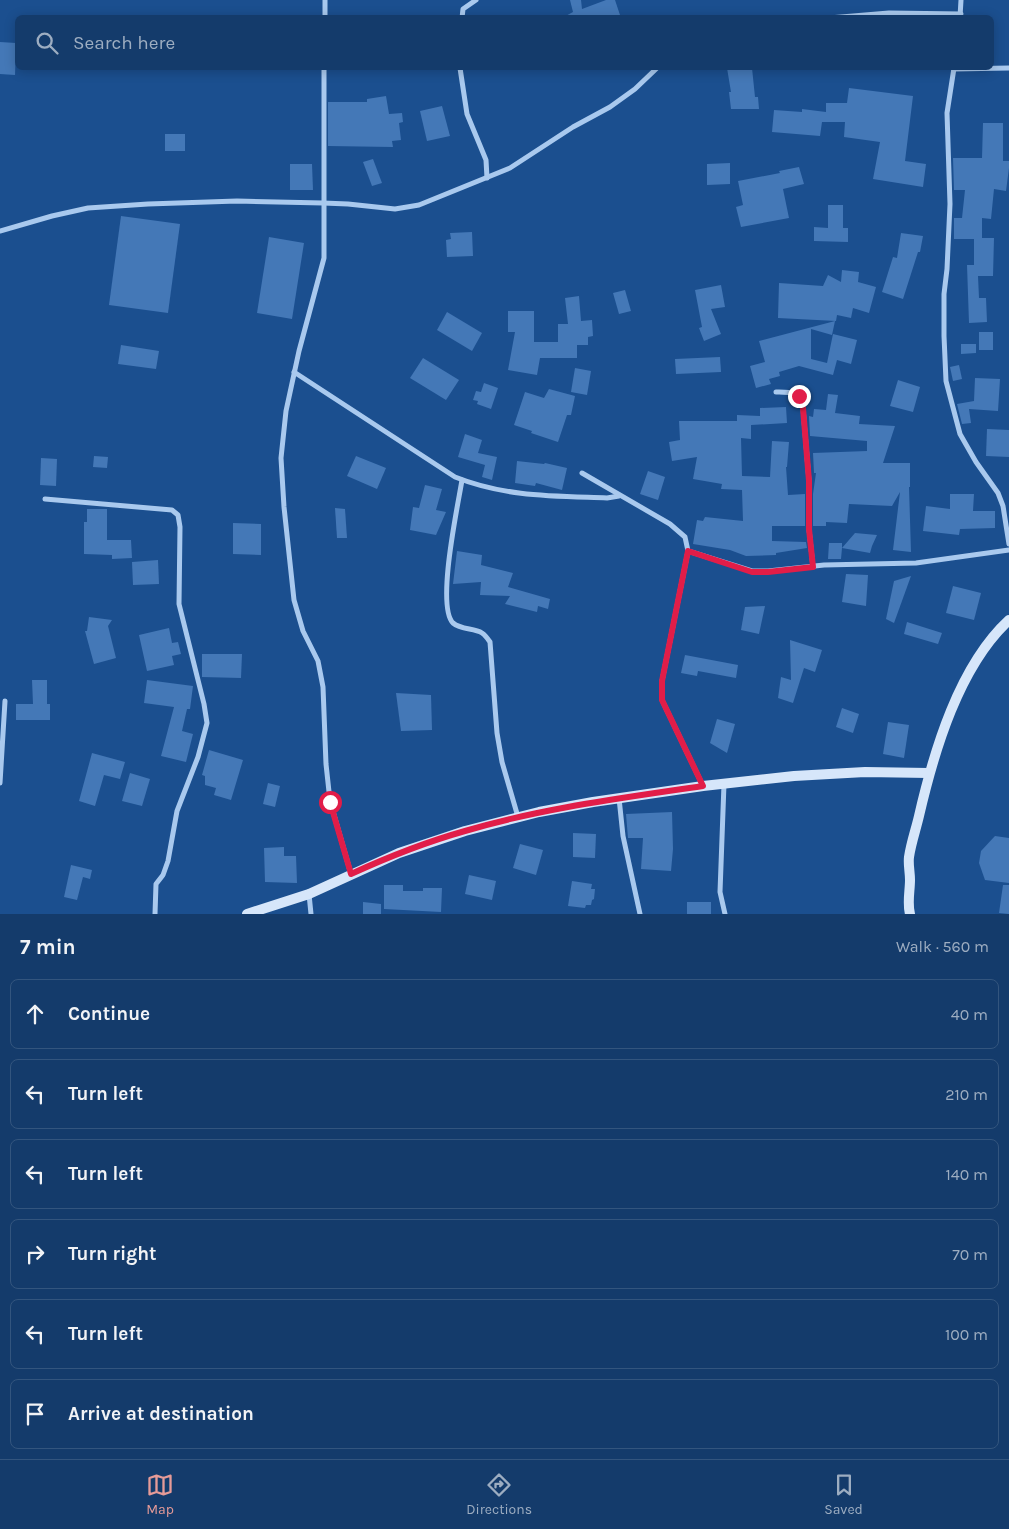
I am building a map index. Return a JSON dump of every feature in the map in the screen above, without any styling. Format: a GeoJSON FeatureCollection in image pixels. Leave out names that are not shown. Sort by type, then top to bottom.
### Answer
{"type":"FeatureCollection","features":[{"type":"Feature","properties":{"kind":"street"},"geometry":{"type":"LineString","coordinates":[[325,0],[325,15]]}},
{"type":"Feature","properties":{"kind":"street"},"geometry":{"type":"LineString","coordinates":[[462,15],[463,9],[476,0]]}},
{"type":"Feature","properties":{"kind":"street"},"geometry":{"type":"LineString","coordinates":[[960,15],[961,0]]}},
{"type":"Feature","properties":{"kind":"street"},"geometry":{"type":"LineString","coordinates":[[865,15],[889,13],[936,15]]}},
{"type":"Feature","properties":{"kind":"street"},"geometry":{"type":"LineString","coordinates":[[994,68],[1009,68]]}},
{"type":"Feature","properties":{"kind":"street"},"geometry":{"type":"LineString","coordinates":[[324,70],[324,258],[294,372],[286,411],[281,458],[294,600],[303,631],[318,661],[320,670],[323,687],[326,764],[330,802],[351,874]]}},
{"type":"Feature","properties":{"kind":"street"},"geometry":{"type":"LineString","coordinates":[[460,70],[467,114],[486,160],[487,178]]}},
{"type":"Feature","properties":{"kind":"street"},"geometry":{"type":"LineString","coordinates":[[0,231],[88,208],[148,204],[237,201],[348,204],[382,209],[406,208],[419,205],[510,168],[573,126],[610,107],[635,89],[654,70]]}},
{"type":"Feature","properties":{"kind":"street"},"geometry":{"type":"LineString","coordinates":[[954,70],[947,113],[950,204],[944,294],[946,381],[960,434],[976,462],[998,493],[1003,506],[1009,544]]}},
{"type":"Feature","properties":{"kind":"street"},"geometry":{"type":"LineString","coordinates":[[294,372],[462,480],[484,488],[535,495],[607,498],[619,496]]}},
{"type":"Feature","properties":{"kind":"street"},"geometry":{"type":"LineString","coordinates":[[776,392],[791,392],[799,396],[803,408],[809,481],[809,529],[813,567]]}},
{"type":"Feature","properties":{"kind":"street"},"geometry":{"type":"LineString","coordinates":[[582,473],[670,524],[684,536],[688,551],[662,681],[662,700],[703,786]]}},
{"type":"Feature","properties":{"kind":"street"},"geometry":{"type":"LineString","coordinates":[[462,480],[448,569],[448,611],[453,623],[482,633],[490,642],[497,733],[502,762],[518,817]]}},
{"type":"Feature","properties":{"kind":"street"},"geometry":{"type":"LineString","coordinates":[[45,499],[172,510],[178,515],[180,527],[179,604],[207,723],[198,757],[177,811],[168,861],[163,874],[156,884],[154,914]]}},
{"type":"Feature","properties":{"kind":"street"},"geometry":{"type":"LineString","coordinates":[[688,551],[752,572],[768,572],[813,567],[916,563],[1009,550]]}},
{"type":"Feature","properties":{"kind":"street"},"geometry":{"type":"LineString","coordinates":[[910,914],[908,908],[909,858],[929,773],[952,704],[981,654],[999,629],[1009,620]]}},
{"type":"Feature","properties":{"kind":"street"},"geometry":{"type":"LineString","coordinates":[[0,784],[5,701]]}},
{"type":"Feature","properties":{"kind":"street"},"geometry":{"type":"LineString","coordinates":[[247,914],[309,894],[399,853],[465,831],[518,817],[619,798],[794,776],[865,772],[929,773]]}},
{"type":"Feature","properties":{"kind":"street"},"geometry":{"type":"LineString","coordinates":[[724,784],[720,892],[725,914]]}},
{"type":"Feature","properties":{"kind":"street"},"geometry":{"type":"LineString","coordinates":[[619,798],[623,836],[640,914]]}},
{"type":"Feature","properties":{"kind":"street"},"geometry":{"type":"LineString","coordinates":[[309,894],[311,914]]}},
{"type":"Feature","properties":{"kind":"building"},"geometry":{"type":"Polygon","coordinates":[[[570,0],[581,0],[582,9],[606,0],[615,0],[620,15],[568,15],[573,12],[570,0]]]}},
{"type":"Feature","properties":{"kind":"building"},"geometry":{"type":"Polygon","coordinates":[[[0,42],[15,43],[15,75],[0,74],[0,42]]]}},
{"type":"Feature","properties":{"kind":"building"},"geometry":{"type":"Polygon","coordinates":[[[727,70],[752,70],[755,97],[758,97],[759,109],[731,109],[729,92],[731,92],[727,70]]]}},
{"type":"Feature","properties":{"kind":"building"},"geometry":{"type":"Polygon","coordinates":[[[849,88],[913,96],[905,161],[926,164],[923,187],[873,179],[880,142],[844,137],[845,122],[822,122],[820,136],[772,132],[774,110],[802,112],[802,109],[826,112],[826,103],[847,103],[849,88]]]}},
{"type":"Feature","properties":{"kind":"building"},"geometry":{"type":"Polygon","coordinates":[[[386,96],[389,114],[402,113],[403,122],[399,123],[401,140],[392,141],[393,147],[328,146],[328,102],[367,102],[367,99],[386,96]]]}},
{"type":"Feature","properties":{"kind":"building"},"geometry":{"type":"Polygon","coordinates":[[[442,106],[450,136],[427,141],[420,111],[442,106]]]}},
{"type":"Feature","properties":{"kind":"building"},"geometry":{"type":"Polygon","coordinates":[[[983,123],[1003,123],[1003,161],[1009,161],[1009,168],[1006,191],[994,189],[991,219],[982,218],[982,238],[994,238],[993,276],[978,276],[979,298],[986,298],[987,322],[969,323],[967,265],[974,265],[974,239],[954,239],[954,218],[962,218],[965,190],[954,190],[953,158],[982,158],[983,123]]]}},
{"type":"Feature","properties":{"kind":"building"},"geometry":{"type":"Polygon","coordinates":[[[165,134],[185,134],[185,151],[165,151],[165,134]]]}},
{"type":"Feature","properties":{"kind":"building"},"geometry":{"type":"Polygon","coordinates":[[[373,159],[382,183],[372,186],[363,162],[373,159]]]}},
{"type":"Feature","properties":{"kind":"building"},"geometry":{"type":"Polygon","coordinates":[[[730,163],[730,184],[707,185],[707,164],[730,163]]]}},
{"type":"Feature","properties":{"kind":"building"},"geometry":{"type":"Polygon","coordinates":[[[290,164],[312,164],[313,190],[290,190],[290,164]]]}},
{"type":"Feature","properties":{"kind":"building"},"geometry":{"type":"Polygon","coordinates":[[[799,167],[804,184],[783,189],[789,218],[741,227],[736,207],[743,205],[738,181],[780,173],[779,171],[799,167]]]}},
{"type":"Feature","properties":{"kind":"building"},"geometry":{"type":"Polygon","coordinates":[[[828,205],[843,205],[843,228],[848,228],[848,242],[814,241],[814,227],[828,228],[828,205]]]}},
{"type":"Feature","properties":{"kind":"building"},"geometry":{"type":"Polygon","coordinates":[[[121,216],[180,224],[168,313],[109,305],[121,216]]]}},
{"type":"Feature","properties":{"kind":"building"},"geometry":{"type":"Polygon","coordinates":[[[472,232],[473,256],[447,257],[446,240],[451,239],[450,233],[472,232]]]}},
{"type":"Feature","properties":{"kind":"building"},"geometry":{"type":"Polygon","coordinates":[[[901,233],[923,236],[920,252],[918,252],[903,299],[882,292],[893,257],[897,258],[901,233]]]}},
{"type":"Feature","properties":{"kind":"building"},"geometry":{"type":"Polygon","coordinates":[[[269,237],[304,243],[292,319],[257,313],[269,237]]]}},
{"type":"Feature","properties":{"kind":"building"},"geometry":{"type":"Polygon","coordinates":[[[842,270],[859,272],[858,282],[876,287],[869,313],[853,308],[851,318],[837,315],[836,321],[778,318],[779,283],[823,286],[828,275],[841,282],[842,270]]]}},
{"type":"Feature","properties":{"kind":"building"},"geometry":{"type":"Polygon","coordinates":[[[721,285],[725,307],[711,309],[721,334],[704,341],[699,328],[702,327],[695,290],[721,285]]]}},
{"type":"Feature","properties":{"kind":"building"},"geometry":{"type":"Polygon","coordinates":[[[625,290],[631,311],[619,314],[613,293],[625,290]]]}},
{"type":"Feature","properties":{"kind":"building"},"geometry":{"type":"Polygon","coordinates":[[[579,296],[581,321],[592,320],[593,336],[588,337],[588,345],[577,345],[577,358],[540,358],[537,375],[508,370],[515,332],[508,332],[508,311],[534,311],[534,342],[558,342],[558,324],[568,324],[565,298],[579,296]]]}},
{"type":"Feature","properties":{"kind":"building"},"geometry":{"type":"Polygon","coordinates":[[[447,312],[482,333],[472,351],[437,330],[447,312]]]}},
{"type":"Feature","properties":{"kind":"building"},"geometry":{"type":"Polygon","coordinates":[[[835,321],[832,335],[811,329],[811,359],[827,363],[833,334],[857,340],[851,364],[837,360],[833,375],[799,366],[779,372],[780,376],[769,379],[771,384],[756,388],[750,366],[765,362],[759,341],[835,321]]]}},
{"type":"Feature","properties":{"kind":"building"},"geometry":{"type":"Polygon","coordinates":[[[979,332],[993,332],[993,350],[979,350],[979,332]]]}},
{"type":"Feature","properties":{"kind":"building"},"geometry":{"type":"Polygon","coordinates":[[[961,344],[976,344],[976,353],[961,354],[961,344]]]}},
{"type":"Feature","properties":{"kind":"building"},"geometry":{"type":"Polygon","coordinates":[[[121,345],[159,351],[156,369],[118,364],[121,345]]]}},
{"type":"Feature","properties":{"kind":"building"},"geometry":{"type":"Polygon","coordinates":[[[720,357],[721,372],[676,374],[675,359],[720,357]]]}},
{"type":"Feature","properties":{"kind":"building"},"geometry":{"type":"Polygon","coordinates":[[[423,358],[459,380],[446,400],[410,378],[423,358]]]}},
{"type":"Feature","properties":{"kind":"building"},"geometry":{"type":"Polygon","coordinates":[[[959,365],[962,379],[953,381],[950,367],[959,365]]]}},
{"type":"Feature","properties":{"kind":"building"},"geometry":{"type":"Polygon","coordinates":[[[575,368],[591,371],[587,395],[571,392],[575,368]]]}},
{"type":"Feature","properties":{"kind":"building"},"geometry":{"type":"Polygon","coordinates":[[[975,378],[1000,379],[998,411],[969,409],[971,423],[962,424],[957,404],[974,401],[975,378]]]}},
{"type":"Feature","properties":{"kind":"building"},"geometry":{"type":"Polygon","coordinates":[[[898,380],[920,387],[913,412],[890,406],[898,380]]]}},
{"type":"Feature","properties":{"kind":"building"},"geometry":{"type":"Polygon","coordinates":[[[484,383],[498,388],[491,409],[477,404],[478,401],[473,400],[476,391],[481,392],[484,383]]]}},
{"type":"Feature","properties":{"kind":"building"},"geometry":{"type":"Polygon","coordinates":[[[549,389],[575,396],[571,415],[567,415],[558,442],[514,425],[525,392],[544,398],[549,389]]]}},
{"type":"Feature","properties":{"kind":"building"},"geometry":{"type":"Polygon","coordinates":[[[828,394],[838,395],[835,413],[860,416],[859,424],[895,426],[883,463],[910,463],[911,552],[893,550],[900,492],[892,506],[849,504],[847,523],[826,522],[826,526],[813,526],[813,494],[816,473],[814,473],[813,453],[867,451],[867,441],[810,436],[809,416],[813,417],[814,409],[826,410],[828,394]]]}},
{"type":"Feature","properties":{"kind":"building"},"geometry":{"type":"Polygon","coordinates":[[[786,407],[787,423],[751,425],[751,439],[741,438],[742,476],[770,477],[772,441],[789,442],[786,467],[788,495],[805,494],[805,526],[772,526],[772,541],[806,542],[807,548],[776,553],[776,555],[746,556],[730,550],[693,544],[697,520],[703,521],[705,517],[743,521],[742,490],[721,489],[722,484],[693,479],[697,457],[672,461],[669,442],[680,440],[679,421],[737,421],[737,415],[760,416],[760,408],[786,407]]]}},
{"type":"Feature","properties":{"kind":"building"},"geometry":{"type":"Polygon","coordinates":[[[987,429],[1009,430],[1009,457],[986,456],[987,429]]]}},
{"type":"Feature","properties":{"kind":"building"},"geometry":{"type":"Polygon","coordinates":[[[465,434],[482,440],[478,453],[497,457],[492,480],[482,477],[485,465],[458,457],[465,434]]]}},
{"type":"Feature","properties":{"kind":"building"},"geometry":{"type":"Polygon","coordinates":[[[94,456],[108,457],[107,468],[93,467],[94,456]]]}},
{"type":"Feature","properties":{"kind":"building"},"geometry":{"type":"Polygon","coordinates":[[[356,456],[386,468],[377,489],[347,476],[356,456]]]}},
{"type":"Feature","properties":{"kind":"building"},"geometry":{"type":"Polygon","coordinates":[[[41,458],[57,459],[56,486],[40,485],[41,458]]]}},
{"type":"Feature","properties":{"kind":"building"},"geometry":{"type":"Polygon","coordinates":[[[517,461],[545,463],[567,468],[562,490],[536,483],[535,486],[515,483],[517,461]]]}},
{"type":"Feature","properties":{"kind":"building"},"geometry":{"type":"Polygon","coordinates":[[[648,471],[665,477],[658,500],[640,494],[648,471]]]}},
{"type":"Feature","properties":{"kind":"building"},"geometry":{"type":"Polygon","coordinates":[[[425,485],[442,489],[436,510],[446,512],[436,535],[410,530],[413,507],[419,508],[425,485]]]}},
{"type":"Feature","properties":{"kind":"building"},"geometry":{"type":"Polygon","coordinates":[[[950,494],[974,494],[973,511],[995,511],[995,528],[960,529],[959,535],[923,531],[926,506],[950,509],[950,494]]]}},
{"type":"Feature","properties":{"kind":"building"},"geometry":{"type":"Polygon","coordinates":[[[335,508],[345,509],[347,538],[337,538],[335,508]]]}},
{"type":"Feature","properties":{"kind":"building"},"geometry":{"type":"Polygon","coordinates":[[[87,509],[107,509],[107,540],[131,540],[132,558],[112,559],[112,555],[84,554],[84,522],[87,522],[87,509]]]}},
{"type":"Feature","properties":{"kind":"building"},"geometry":{"type":"Polygon","coordinates":[[[233,523],[261,524],[261,555],[233,554],[233,523]]]}},
{"type":"Feature","properties":{"kind":"building"},"geometry":{"type":"Polygon","coordinates":[[[855,533],[877,535],[870,553],[842,548],[855,533]]]}},
{"type":"Feature","properties":{"kind":"building"},"geometry":{"type":"Polygon","coordinates":[[[829,543],[842,543],[841,559],[828,559],[829,543]]]}},
{"type":"Feature","properties":{"kind":"building"},"geometry":{"type":"Polygon","coordinates":[[[457,551],[482,555],[481,565],[513,573],[508,587],[550,599],[548,609],[538,606],[537,612],[505,604],[510,596],[480,595],[481,582],[453,584],[457,551]]]}},
{"type":"Feature","properties":{"kind":"building"},"geometry":{"type":"Polygon","coordinates":[[[158,560],[159,584],[133,585],[132,562],[158,560]]]}},
{"type":"Feature","properties":{"kind":"building"},"geometry":{"type":"Polygon","coordinates":[[[846,574],[868,575],[866,606],[842,602],[846,574]]]}},
{"type":"Feature","properties":{"kind":"building"},"geometry":{"type":"Polygon","coordinates":[[[911,576],[894,623],[886,619],[894,581],[911,576]]]}},
{"type":"Feature","properties":{"kind":"building"},"geometry":{"type":"Polygon","coordinates":[[[953,586],[981,593],[974,620],[946,613],[953,586]]]}},
{"type":"Feature","properties":{"kind":"building"},"geometry":{"type":"Polygon","coordinates":[[[765,606],[759,634],[741,630],[745,607],[765,606]]]}},
{"type":"Feature","properties":{"kind":"building"},"geometry":{"type":"Polygon","coordinates":[[[89,617],[112,620],[108,626],[116,658],[94,664],[85,631],[87,631],[89,617]]]}},
{"type":"Feature","properties":{"kind":"building"},"geometry":{"type":"Polygon","coordinates":[[[907,622],[942,633],[938,644],[904,634],[907,622]]]}},
{"type":"Feature","properties":{"kind":"building"},"geometry":{"type":"Polygon","coordinates":[[[169,628],[172,643],[178,642],[181,654],[172,656],[174,665],[147,671],[139,635],[169,628]]]}},
{"type":"Feature","properties":{"kind":"building"},"geometry":{"type":"Polygon","coordinates":[[[790,640],[822,650],[815,672],[804,668],[793,703],[778,698],[781,677],[791,680],[790,640]]]}},
{"type":"Feature","properties":{"kind":"building"},"geometry":{"type":"Polygon","coordinates":[[[202,654],[242,654],[241,678],[202,677],[202,654]]]}},
{"type":"Feature","properties":{"kind":"building"},"geometry":{"type":"Polygon","coordinates":[[[685,655],[738,665],[736,678],[698,671],[697,676],[681,673],[685,655]]]}},
{"type":"Feature","properties":{"kind":"building"},"geometry":{"type":"Polygon","coordinates":[[[32,680],[47,680],[47,704],[50,704],[50,720],[16,720],[16,704],[33,704],[32,680]]]}},
{"type":"Feature","properties":{"kind":"building"},"geometry":{"type":"Polygon","coordinates":[[[147,680],[193,686],[190,709],[187,709],[182,731],[193,734],[186,762],[161,756],[174,707],[144,703],[147,680]]]}},
{"type":"Feature","properties":{"kind":"building"},"geometry":{"type":"Polygon","coordinates":[[[396,693],[431,695],[432,730],[401,731],[396,693]]]}},
{"type":"Feature","properties":{"kind":"building"},"geometry":{"type":"Polygon","coordinates":[[[842,708],[859,714],[853,733],[836,727],[842,708]]]}},
{"type":"Feature","properties":{"kind":"building"},"geometry":{"type":"Polygon","coordinates":[[[717,719],[735,724],[727,753],[710,743],[717,719]]]}},
{"type":"Feature","properties":{"kind":"building"},"geometry":{"type":"Polygon","coordinates":[[[888,722],[909,725],[904,758],[883,754],[888,722]]]}},
{"type":"Feature","properties":{"kind":"building"},"geometry":{"type":"Polygon","coordinates":[[[209,750],[243,760],[231,800],[214,795],[216,788],[205,785],[205,776],[202,775],[209,750]]]}},
{"type":"Feature","properties":{"kind":"building"},"geometry":{"type":"Polygon","coordinates":[[[92,753],[125,762],[120,779],[104,775],[95,806],[79,801],[92,753]]]}},
{"type":"Feature","properties":{"kind":"building"},"geometry":{"type":"Polygon","coordinates":[[[130,773],[150,779],[142,806],[122,801],[130,773]]]}},
{"type":"Feature","properties":{"kind":"building"},"geometry":{"type":"Polygon","coordinates":[[[268,783],[280,786],[275,807],[263,804],[268,783]]]}},
{"type":"Feature","properties":{"kind":"building"},"geometry":{"type":"Polygon","coordinates":[[[672,812],[673,849],[671,871],[641,869],[643,838],[628,838],[626,814],[672,812]]]}},
{"type":"Feature","properties":{"kind":"building"},"geometry":{"type":"Polygon","coordinates":[[[573,833],[596,834],[595,858],[573,857],[573,833]]]}},
{"type":"Feature","properties":{"kind":"building"},"geometry":{"type":"Polygon","coordinates":[[[995,836],[1009,838],[1009,883],[985,880],[979,863],[981,851],[995,836]]]}},
{"type":"Feature","properties":{"kind":"building"},"geometry":{"type":"Polygon","coordinates":[[[520,844],[543,850],[536,875],[513,868],[520,844]]]}},
{"type":"Feature","properties":{"kind":"building"},"geometry":{"type":"Polygon","coordinates":[[[284,847],[284,856],[296,856],[297,883],[265,882],[264,848],[284,847]]]}},
{"type":"Feature","properties":{"kind":"building"},"geometry":{"type":"Polygon","coordinates":[[[71,865],[92,870],[90,879],[83,877],[77,900],[64,897],[71,865]]]}},
{"type":"Feature","properties":{"kind":"building"},"geometry":{"type":"Polygon","coordinates":[[[469,875],[496,881],[492,900],[465,894],[469,875]]]}},
{"type":"Feature","properties":{"kind":"building"},"geometry":{"type":"Polygon","coordinates":[[[572,881],[592,884],[591,889],[595,889],[591,905],[586,905],[585,908],[568,906],[572,881]]]}},
{"type":"Feature","properties":{"kind":"building"},"geometry":{"type":"Polygon","coordinates":[[[384,885],[403,885],[403,891],[423,891],[423,888],[442,888],[441,912],[384,909],[384,885]]]}},
{"type":"Feature","properties":{"kind":"building"},"geometry":{"type":"Polygon","coordinates":[[[1003,885],[1009,885],[1009,914],[999,913],[1003,885]]]}},
{"type":"Feature","properties":{"kind":"building"},"geometry":{"type":"Polygon","coordinates":[[[363,902],[381,904],[381,914],[363,914],[363,902]]]}},
{"type":"Feature","properties":{"kind":"building"},"geometry":{"type":"Polygon","coordinates":[[[687,902],[711,902],[711,914],[687,914],[687,902]]]}},
{"type":"Feature","properties":{"kind":"route"},"geometry":{"type":"LineString","coordinates":[[330,802],[351,874],[399,853],[465,831],[518,817],[593,802],[703,786],[672,717],[662,700],[662,681],[688,551],[752,572],[813,567],[809,529],[809,481],[803,408],[799,396]]}}]}
